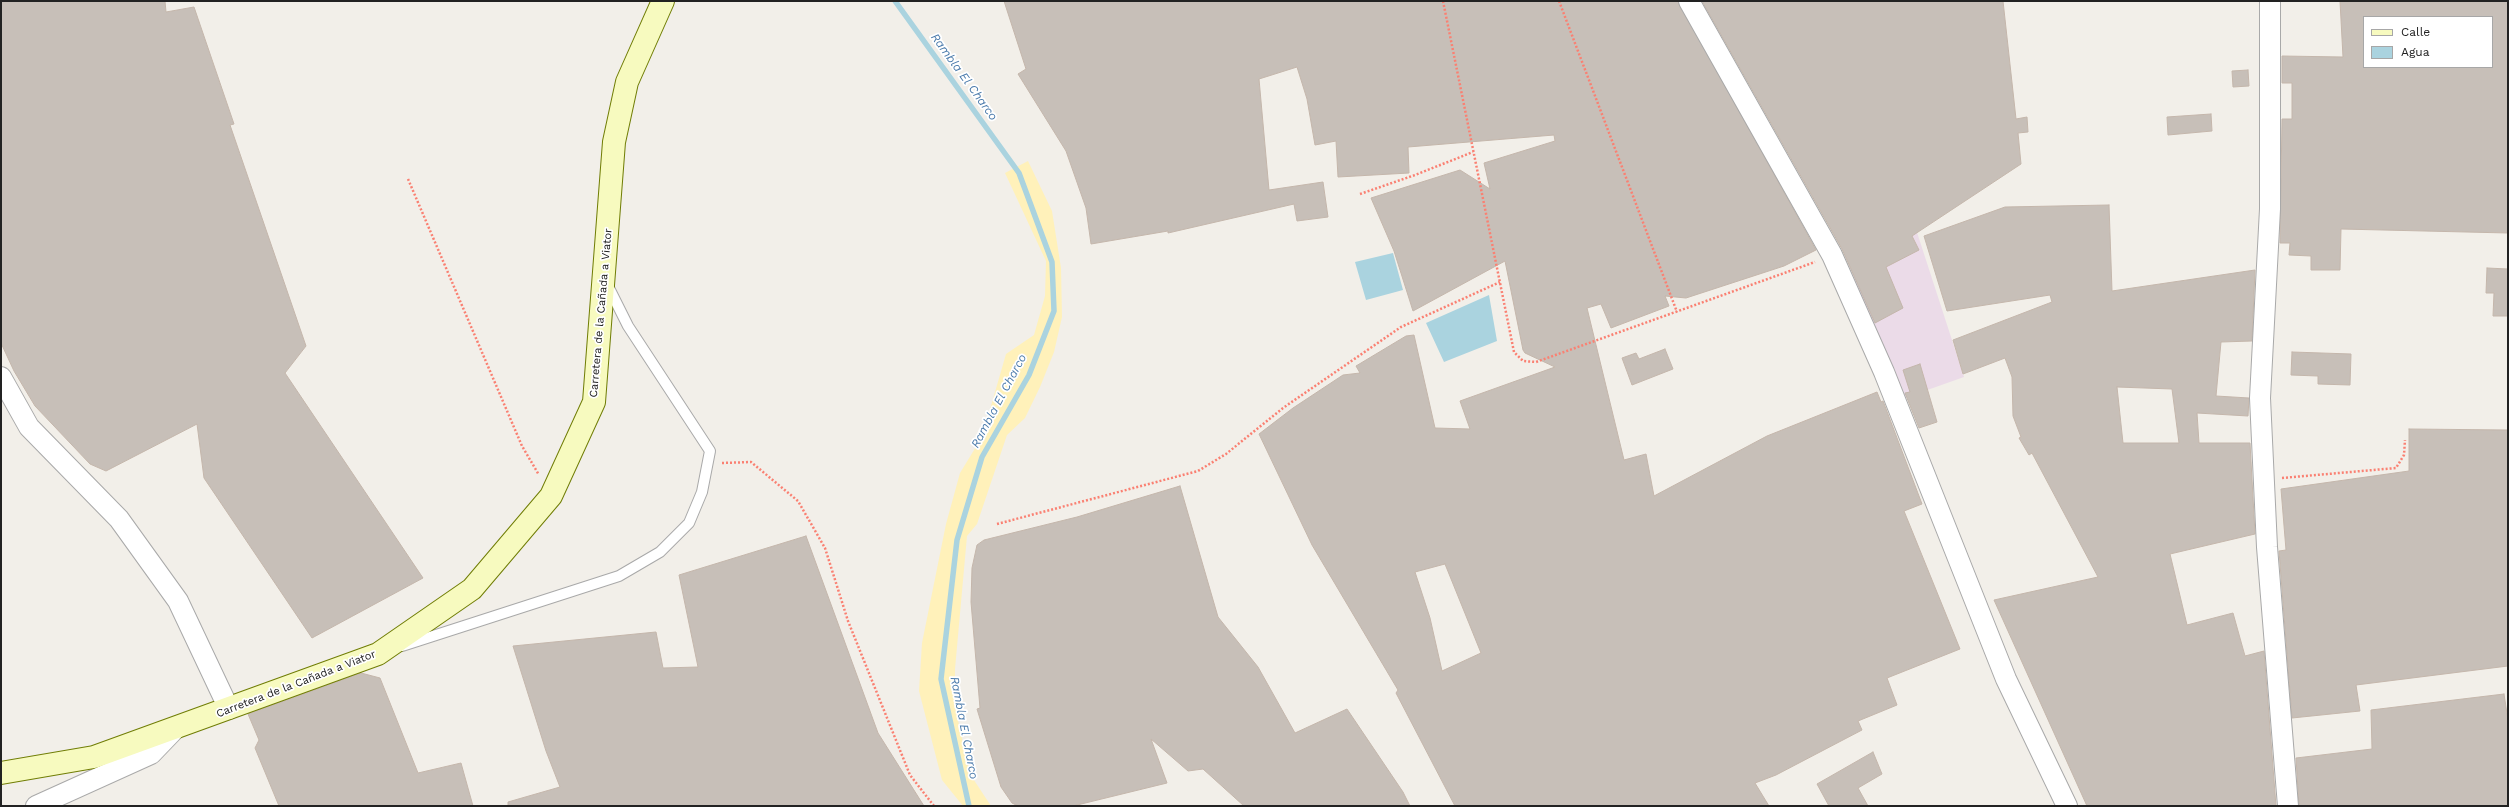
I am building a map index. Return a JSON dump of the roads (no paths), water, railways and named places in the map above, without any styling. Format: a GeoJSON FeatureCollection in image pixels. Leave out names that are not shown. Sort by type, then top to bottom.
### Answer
{"type":"FeatureCollection","features":[{"type":"Feature","properties":{"kind":"street","name":"Carretera de la Cañada a Viator"},"geometry":{"type":"LineString","coordinates":[[1,773],[94,757],[230,709],[378,654],[472,589],[551,496],[594,402],[614,142],[625,90],[663,1]]}},
{"type":"Feature","properties":{"kind":"street"},"geometry":{"type":"LineString","coordinates":[[1689,1],[1832,256],[1884,372],[2006,679],[2067,806]]}},
{"type":"Feature","properties":{"kind":"street"},"geometry":{"type":"LineString","coordinates":[[2270,1],[2270,209],[2260,398],[2264,480],[2288,806]]}},
{"type":"Feature","properties":{"kind":"street"},"geometry":{"type":"LineString","coordinates":[[1,377],[28,427],[119,519],[178,601],[230,709]]}},
{"type":"Feature","properties":{"kind":"street"},"geometry":{"type":"LineString","coordinates":[[36,806],[151,754],[176,728]]}},
{"type":"Feature","properties":{"kind":"lane"},"geometry":{"type":"LineString","coordinates":[[378,654],[619,576],[660,552],[689,523],[702,492],[710,451],[628,326],[604,279]]}},
{"type":"Feature","properties":{"kind":"water"},"geometry":{"type":"Polygon","coordinates":[[[1393,253],[1403,290],[1366,300],[1355,262],[1393,253]]]}},
{"type":"Feature","properties":{"kind":"water"},"geometry":{"type":"Polygon","coordinates":[[[1489,295],[1497,341],[1444,362],[1426,323],[1489,295]]]}},
{"type":"Feature","properties":{"kind":"waterway","name":"Rambla El Charco"},"geometry":{"type":"LineString","coordinates":[[895,1],[1019,173],[1052,262],[1054,311],[1029,375],[982,457],[957,540],[941,679],[969,806]]}}]}
